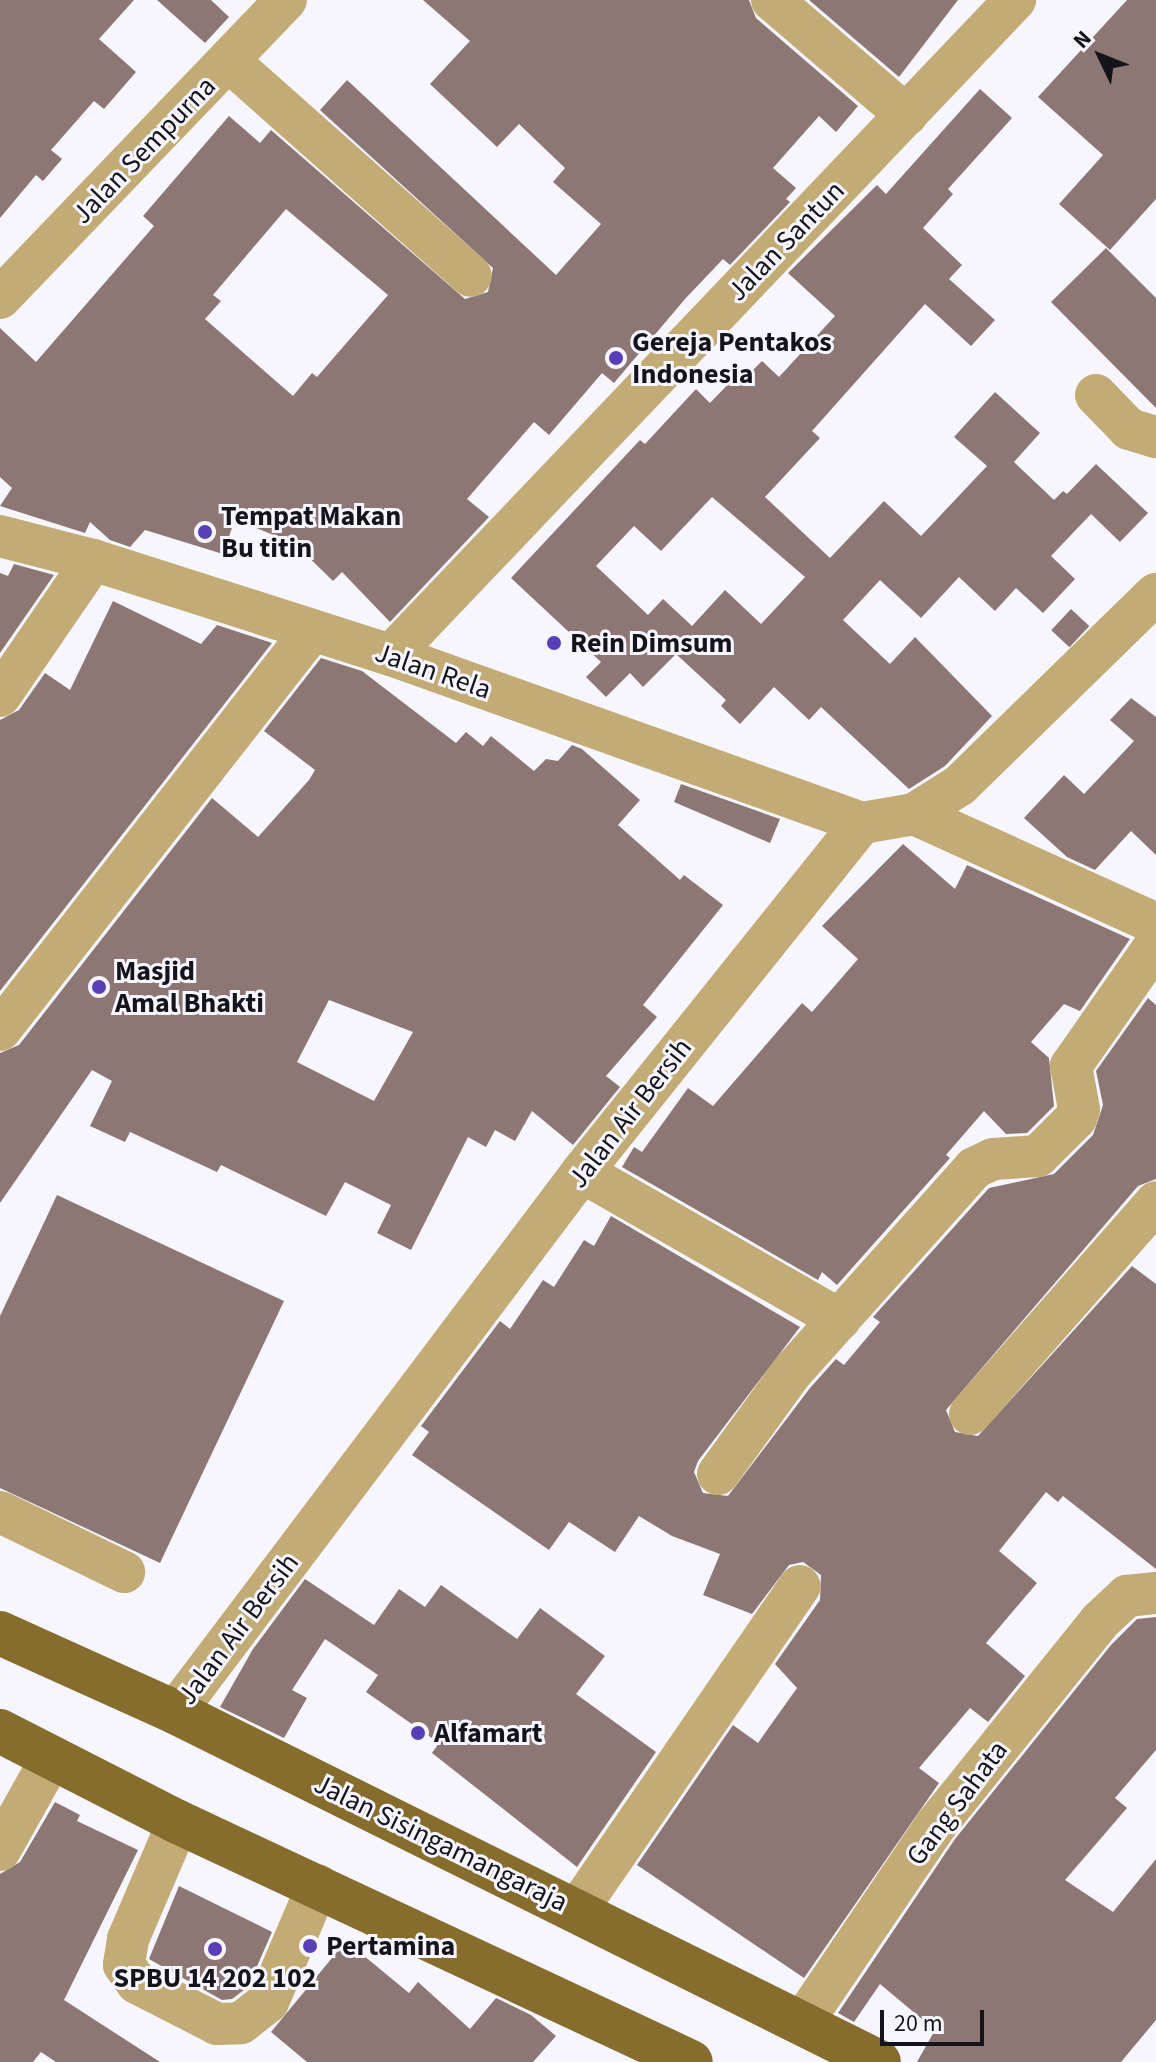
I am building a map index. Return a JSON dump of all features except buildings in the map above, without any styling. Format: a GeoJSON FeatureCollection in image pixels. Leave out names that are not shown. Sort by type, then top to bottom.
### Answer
{"type":"FeatureCollection","features":[{"type":"Feature","properties":{"kind":"main road","name":"Jalan Sisingamangaraja"},"geometry":{"type":"LineString","coordinates":[[0,1633],[175,1712],[879,2062]]}},
{"type":"Feature","properties":{"kind":"main road"},"geometry":{"type":"LineString","coordinates":[[0,1731],[178,1822],[691,2062]]}},
{"type":"Feature","properties":{"kind":"street","name":"Jalan Sempurna"},"geometry":{"type":"LineString","coordinates":[[0,298],[230,62],[286,0]]}},
{"type":"Feature","properties":{"kind":"street"},"geometry":{"type":"LineString","coordinates":[[772,0],[906,115]]}},
{"type":"Feature","properties":{"kind":"street","name":"Jalan Santun"},"geometry":{"type":"LineString","coordinates":[[391,655],[1015,0]]}},
{"type":"Feature","properties":{"kind":"street"},"geometry":{"type":"LineString","coordinates":[[230,62],[471,276]]}},
{"type":"Feature","properties":{"kind":"street"},"geometry":{"type":"LineString","coordinates":[[1096,395],[1129,429],[1156,437]]}},
{"type":"Feature","properties":{"kind":"street","name":"Jalan Rela"},"geometry":{"type":"LineString","coordinates":[[0,536],[93,560],[391,655],[862,823]]}},
{"type":"Feature","properties":{"kind":"street"},"geometry":{"type":"LineString","coordinates":[[0,696],[93,560]]}},
{"type":"Feature","properties":{"kind":"street"},"geometry":{"type":"LineString","coordinates":[[862,823],[914,814],[960,785],[1156,594]]}},
{"type":"Feature","properties":{"kind":"street"},"geometry":{"type":"LineString","coordinates":[[0,1030],[311,632]]}},
{"type":"Feature","properties":{"kind":"street"},"geometry":{"type":"LineString","coordinates":[[914,814],[1156,924]]}},
{"type":"Feature","properties":{"kind":"street","name":"Jalan Air Bersih"},"geometry":{"type":"LineString","coordinates":[[175,1712],[582,1172],[862,823]]}},
{"type":"Feature","properties":{"kind":"street"},"geometry":{"type":"LineString","coordinates":[[718,1474],[791,1373],[974,1168],[993,1159],[1038,1156],[1076,1118],[1079,1109],[1071,1066],[1156,944]]}},
{"type":"Feature","properties":{"kind":"street"},"geometry":{"type":"LineString","coordinates":[[582,1172],[840,1320]]}},
{"type":"Feature","properties":{"kind":"street"},"geometry":{"type":"LineString","coordinates":[[970,1414],[1156,1202]]}},
{"type":"Feature","properties":{"kind":"street"},"geometry":{"type":"LineString","coordinates":[[0,1512],[124,1572]]}},
{"type":"Feature","properties":{"kind":"street"},"geometry":{"type":"LineString","coordinates":[[577,1910],[800,1586]]}},
{"type":"Feature","properties":{"kind":"street","name":"Gang Sahata"},"geometry":{"type":"LineString","coordinates":[[802,2023],[936,1825],[1100,1621],[1141,1594]]}},
{"type":"Feature","properties":{"kind":"street"},"geometry":{"type":"LineString","coordinates":[[0,1850],[52,1757]]}},
{"type":"Feature","properties":{"kind":"street"},"geometry":{"type":"LineString","coordinates":[[178,1822],[128,1939],[124,1965],[137,1983],[217,2024],[241,2023],[268,2002],[318,1885]]}},
{"type":"Feature","properties":{"kind":"place","name":"Gereja Pentakos Indonesia"},"geometry":{"type":"Point","coordinates":[616,358]}},
{"type":"Feature","properties":{"kind":"place","name":"Tempat Makan Bu titin"},"geometry":{"type":"Point","coordinates":[205,532]}},
{"type":"Feature","properties":{"kind":"place","name":"Rein Dimsum"},"geometry":{"type":"Point","coordinates":[554,643]}},
{"type":"Feature","properties":{"kind":"place","name":"Masjid Amal Bhakti"},"geometry":{"type":"Point","coordinates":[99,987]}},
{"type":"Feature","properties":{"kind":"place","name":"Alfamart"},"geometry":{"type":"Point","coordinates":[418,1733]}},
{"type":"Feature","properties":{"kind":"place","name":"Pertamina"},"geometry":{"type":"Point","coordinates":[310,1946]}},
{"type":"Feature","properties":{"kind":"place","name":"SPBU 14 202 102"},"geometry":{"type":"Point","coordinates":[215,1949]}}]}
